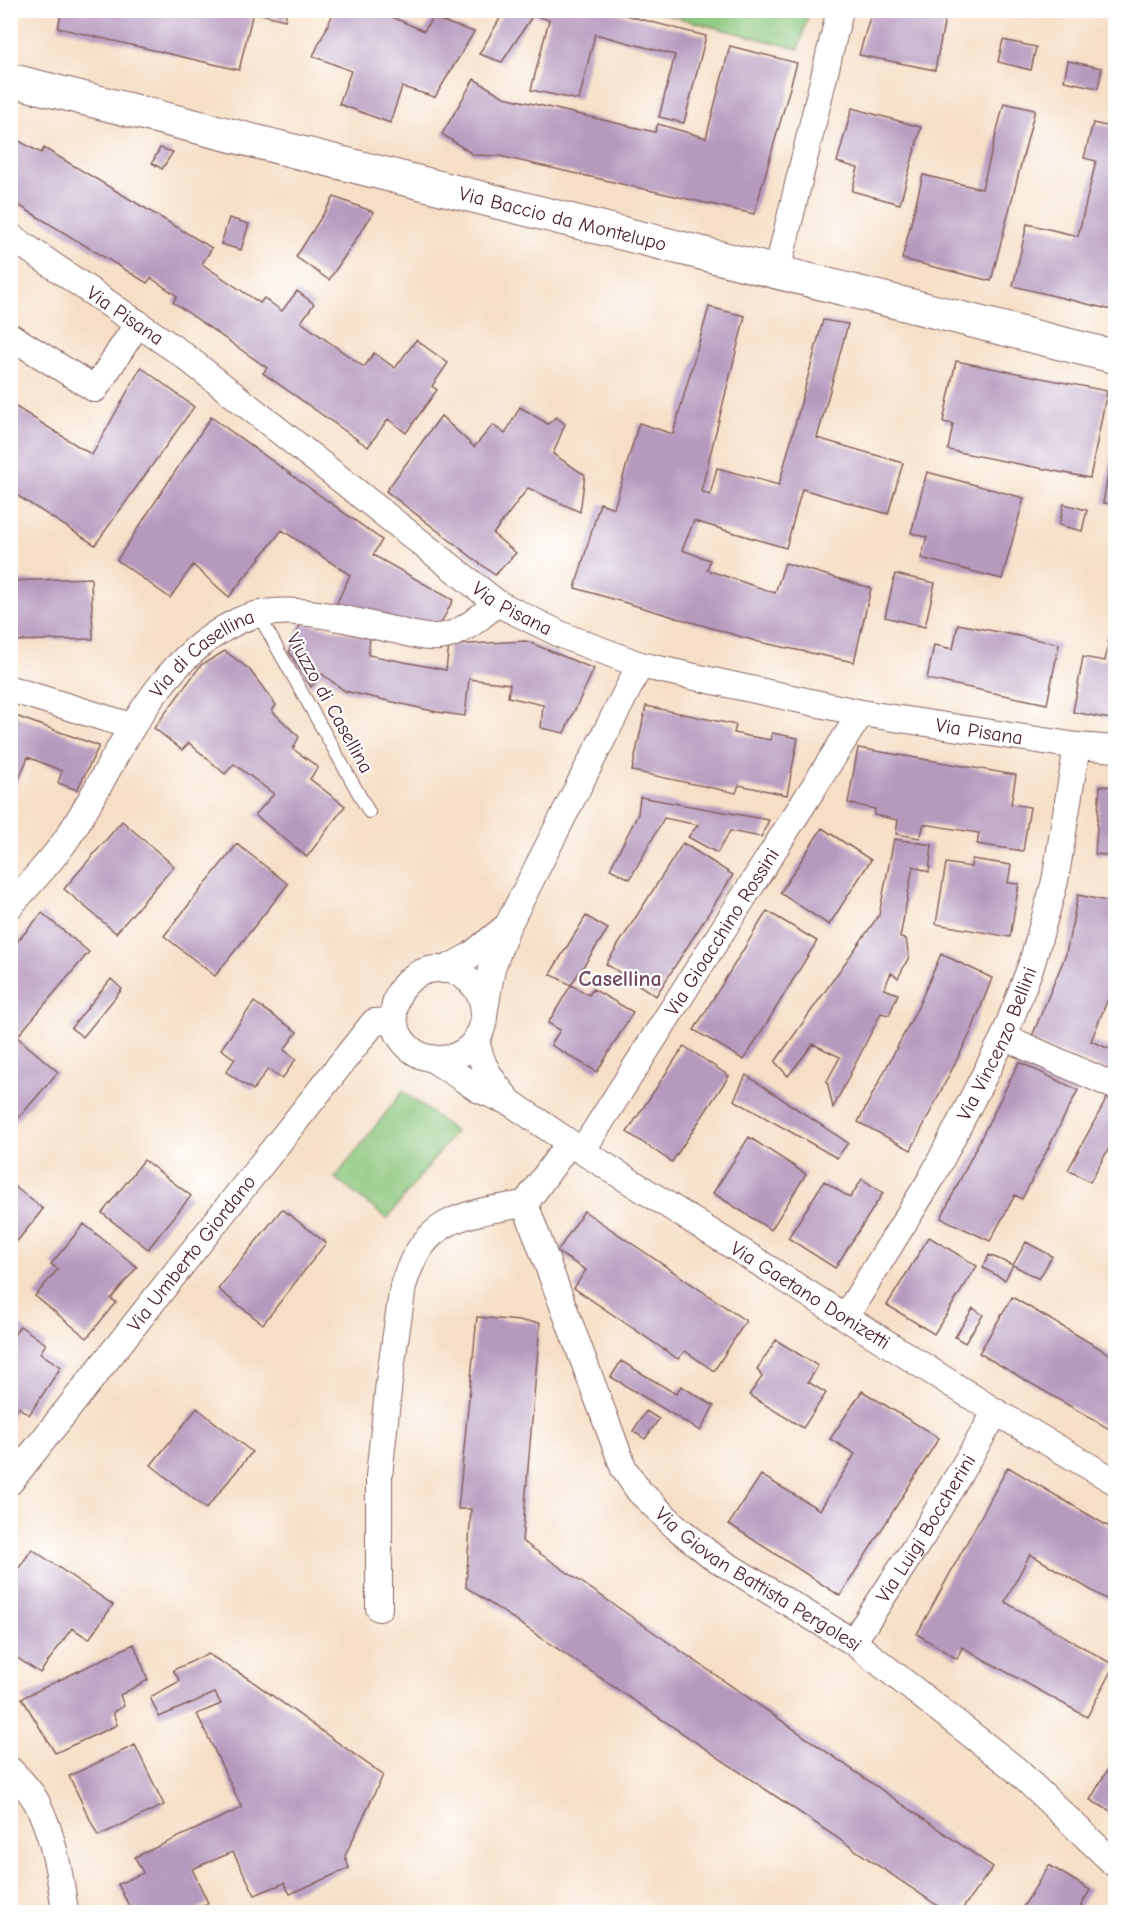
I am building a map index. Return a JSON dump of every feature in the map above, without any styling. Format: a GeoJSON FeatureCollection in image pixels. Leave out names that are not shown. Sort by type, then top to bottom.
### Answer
{"type":"FeatureCollection","features":[{"type":"Feature","properties":{"kind":"main road","name":"Via Baccio da Montelupo"},"geometry":{"type":"LineString","coordinates":[[10,80],[1116,357]]}},
{"type":"Feature","properties":{"kind":"street"},"geometry":{"type":"LineString","coordinates":[[777,272],[840,10]]}},
{"type":"Feature","properties":{"kind":"street","name":"Via Pisana"},"geometry":{"type":"LineString","coordinates":[[12,241],[182,354],[497,603],[564,636],[640,666],[861,713],[1077,746],[1116,749]]}},
{"type":"Feature","properties":{"kind":"street"},"geometry":{"type":"LineString","coordinates":[[10,336],[95,389],[138,323]]}},
{"type":"Feature","properties":{"kind":"street","name":"Via di Casellina"},"geometry":{"type":"LineString","coordinates":[[10,906],[65,840],[131,726],[157,690],[184,660],[234,622],[257,613],[304,612],[435,638],[458,631],[497,603]]}},
{"type":"Feature","properties":{"kind":"street"},"geometry":{"type":"LineString","coordinates":[[480,1027],[483,1002],[476,988],[468,979],[444,970],[432,970],[417,975],[402,988],[395,1005],[383,1022],[414,1050],[431,1058],[446,1058],[459,1054],[472,1045],[480,1027],[492,968],[507,927],[640,666]]}},
{"type":"Feature","properties":{"kind":"street"},"geometry":{"type":"LineString","coordinates":[[10,689],[131,726]]}},
{"type":"Feature","properties":{"kind":"street","name":"Via Gioacchino Rossini"},"geometry":{"type":"LineString","coordinates":[[575,1147],[861,713]]}},
{"type":"Feature","properties":{"kind":"street","name":"Via Vincenzo Bellini"},"geometry":{"type":"LineString","coordinates":[[846,1316],[931,1179],[1004,1037],[1032,963],[1055,881],[1077,746]]}},
{"type":"Feature","properties":{"kind":"street"},"geometry":{"type":"LineString","coordinates":[[444,970],[489,942],[507,927]]}},
{"type":"Feature","properties":{"kind":"street","name":"Via Umberto Giordano"},"geometry":{"type":"LineString","coordinates":[[10,1482],[383,1022]]}},
{"type":"Feature","properties":{"kind":"street","name":"Via Gaetano Donizetti"},"geometry":{"type":"LineString","coordinates":[[480,1027],[482,1063],[490,1078],[511,1103]]}},
{"type":"Feature","properties":{"kind":"street"},"geometry":{"type":"LineString","coordinates":[[1004,1037],[1116,1087]]}},
{"type":"Feature","properties":{"kind":"street","name":"Via Gaetano Donizetti"},"geometry":{"type":"LineString","coordinates":[[431,1058],[480,1090],[511,1103],[575,1147],[996,1412],[1116,1482]]}},
{"type":"Feature","properties":{"kind":"street"},"geometry":{"type":"LineString","coordinates":[[379,1608],[379,1476],[389,1382],[407,1271],[421,1245],[448,1223],[478,1212],[525,1204],[575,1147]]}},
{"type":"Feature","properties":{"kind":"street","name":"Via Giovan Battista Pergolesi"},"geometry":{"type":"LineString","coordinates":[[525,1204],[624,1469],[654,1508],[712,1556],[853,1642],[1014,1768],[1116,1865]]}},
{"type":"Feature","properties":{"kind":"street","name":"Via Luigi Boccherini"},"geometry":{"type":"LineString","coordinates":[[853,1642],[923,1534],[996,1412]]}},
{"type":"Feature","properties":{"kind":"street"},"geometry":{"type":"LineString","coordinates":[[10,1770],[37,1802],[53,1851],[65,1912]]}},
{"type":"Feature","properties":{"kind":"lane","name":"Viuzzo di Casellina"},"geometry":{"type":"LineString","coordinates":[[257,613],[369,812]]}},
{"type":"Feature","properties":{"kind":"green space"},"geometry":{"type":"Polygon","coordinates":[[[651,11],[809,11],[799,49],[651,11]]]}},
{"type":"Feature","properties":{"kind":"green space"},"geometry":{"type":"Polygon","coordinates":[[[403,1091],[455,1132],[387,1219],[335,1178],[403,1091]]]}},
{"type":"Feature","properties":{"kind":"building"},"geometry":{"type":"Polygon","coordinates":[[[62,10],[287,10],[285,20],[253,12],[239,70],[58,28],[62,10]]]}},
{"type":"Feature","properties":{"kind":"building"},"geometry":{"type":"Polygon","coordinates":[[[335,10],[376,10],[424,31],[432,18],[474,32],[435,97],[402,87],[390,123],[339,104],[351,71],[313,56],[335,10]]]}},
{"type":"Feature","properties":{"kind":"building"},"geometry":{"type":"Polygon","coordinates":[[[505,10],[605,10],[706,36],[684,123],[659,117],[675,55],[595,34],[579,100],[531,90],[549,20],[533,15],[502,62],[479,54],[505,10]]]}},
{"type":"Feature","properties":{"kind":"building"},"geometry":{"type":"Polygon","coordinates":[[[872,10],[937,10],[946,13],[935,70],[859,55],[872,10]]]}},
{"type":"Feature","properties":{"kind":"building"},"geometry":{"type":"Polygon","coordinates":[[[991,10],[1019,10],[1018,17],[991,10]]]}},
{"type":"Feature","properties":{"kind":"building"},"geometry":{"type":"Polygon","coordinates":[[[1003,40],[1036,47],[1031,70],[998,62],[1003,40]]]}},
{"type":"Feature","properties":{"kind":"building"},"geometry":{"type":"Polygon","coordinates":[[[730,46],[797,63],[754,214],[499,156],[474,155],[442,134],[474,79],[504,97],[655,132],[658,124],[706,138],[730,46]]]}},
{"type":"Feature","properties":{"kind":"building"},"geometry":{"type":"Polygon","coordinates":[[[1068,61],[1102,68],[1098,88],[1064,81],[1068,61]]]}},
{"type":"Feature","properties":{"kind":"building"},"geometry":{"type":"Polygon","coordinates":[[[1004,103],[1035,110],[991,281],[902,259],[923,175],[982,189],[1004,103]]]}},
{"type":"Feature","properties":{"kind":"building"},"geometry":{"type":"Polygon","coordinates":[[[852,108],[921,127],[900,204],[852,191],[858,168],[837,162],[852,108]]]}},
{"type":"Feature","properties":{"kind":"building"},"geometry":{"type":"Polygon","coordinates":[[[1093,123],[1116,128],[1116,311],[1013,286],[1027,224],[1078,236],[1096,161],[1084,158],[1093,123]]]}},
{"type":"Feature","properties":{"kind":"building"},"geometry":{"type":"Polygon","coordinates":[[[10,136],[41,153],[44,148],[212,248],[202,264],[260,303],[264,298],[282,311],[297,291],[314,304],[301,322],[364,367],[374,353],[395,368],[416,340],[448,363],[432,386],[437,390],[406,433],[388,419],[368,447],[263,373],[267,368],[173,302],[177,296],[151,278],[147,283],[10,200],[10,136]]]}},
{"type":"Feature","properties":{"kind":"building"},"geometry":{"type":"Polygon","coordinates":[[[160,148],[173,152],[162,169],[152,163],[160,148]]]}},
{"type":"Feature","properties":{"kind":"building"},"geometry":{"type":"Polygon","coordinates":[[[334,197],[374,212],[329,280],[296,257],[334,197]]]}},
{"type":"Feature","properties":{"kind":"building"},"geometry":{"type":"Polygon","coordinates":[[[229,218],[249,224],[241,250],[221,244],[229,218]]]}},
{"type":"Feature","properties":{"kind":"building"},"geometry":{"type":"Polygon","coordinates":[[[709,307],[745,316],[701,491],[710,495],[717,468],[779,485],[823,320],[848,324],[817,438],[903,463],[888,514],[802,489],[786,548],[694,521],[682,550],[710,560],[707,570],[775,593],[785,563],[871,588],[854,662],[759,642],[575,588],[600,503],[614,508],[639,423],[673,434],[709,307]]]}},
{"type":"Feature","properties":{"kind":"building"},"geometry":{"type":"Polygon","coordinates":[[[956,361],[1107,391],[1090,478],[948,450],[953,424],[943,422],[956,361]]]}},
{"type":"Feature","properties":{"kind":"building"},"geometry":{"type":"Polygon","coordinates":[[[141,367],[194,407],[95,545],[10,491],[10,403],[92,455],[141,367]]]}},
{"type":"Feature","properties":{"kind":"building"},"geometry":{"type":"Polygon","coordinates":[[[520,407],[548,424],[556,417],[565,424],[553,454],[585,475],[580,512],[528,488],[493,534],[516,553],[495,575],[386,491],[441,416],[474,447],[493,425],[505,434],[520,407]]]}},
{"type":"Feature","properties":{"kind":"building"},"geometry":{"type":"Polygon","coordinates":[[[211,417],[382,540],[373,555],[453,600],[438,629],[335,607],[350,575],[282,530],[229,597],[193,565],[170,598],[117,560],[211,417]]]}},
{"type":"Feature","properties":{"kind":"building"},"geometry":{"type":"Polygon","coordinates":[[[1114,441],[1116,441],[1116,505],[1103,503],[1114,441]]]}},
{"type":"Feature","properties":{"kind":"building"},"geometry":{"type":"Polygon","coordinates":[[[927,472],[1024,498],[1002,579],[921,558],[927,537],[911,533],[927,472]]]}},
{"type":"Feature","properties":{"kind":"building"},"geometry":{"type":"Polygon","coordinates":[[[1064,504],[1087,510],[1082,531],[1059,525],[1064,504]]]}},
{"type":"Feature","properties":{"kind":"building"},"geometry":{"type":"Polygon","coordinates":[[[895,574],[935,583],[925,627],[885,617],[895,574]]]}},
{"type":"Feature","properties":{"kind":"building"},"geometry":{"type":"Polygon","coordinates":[[[91,578],[93,639],[10,641],[10,581],[91,578]]]}},
{"type":"Feature","properties":{"kind":"building"},"geometry":{"type":"Polygon","coordinates":[[[1114,611],[1116,720],[1073,712],[1083,657],[1105,661],[1114,611]]]}},
{"type":"Feature","properties":{"kind":"building"},"geometry":{"type":"Polygon","coordinates":[[[301,622],[370,638],[368,655],[446,670],[449,645],[526,641],[594,669],[564,733],[541,728],[543,705],[508,697],[510,684],[469,679],[465,716],[345,691],[322,674],[311,687],[289,652],[301,622]]]}},
{"type":"Feature","properties":{"kind":"building"},"geometry":{"type":"Polygon","coordinates":[[[958,624],[1059,644],[1047,704],[927,679],[934,645],[953,649],[958,624]]]}},
{"type":"Feature","properties":{"kind":"building"},"geometry":{"type":"Polygon","coordinates":[[[225,651],[249,669],[276,705],[272,711],[299,737],[293,749],[318,767],[310,779],[345,806],[307,857],[255,815],[274,794],[234,764],[225,774],[189,743],[182,750],[154,728],[201,665],[225,651]]]}},
{"type":"Feature","properties":{"kind":"building"},"geometry":{"type":"Polygon","coordinates":[[[646,706],[736,725],[734,733],[748,736],[771,740],[772,733],[798,738],[787,795],[739,785],[736,793],[632,771],[646,706]]]}},
{"type":"Feature","properties":{"kind":"building"},"geometry":{"type":"Polygon","coordinates":[[[10,714],[99,746],[77,790],[58,783],[62,771],[28,757],[16,786],[10,784],[10,714]]]}},
{"type":"Feature","properties":{"kind":"building"},"geometry":{"type":"Polygon","coordinates":[[[858,748],[1016,775],[1011,804],[1030,807],[1023,851],[977,844],[979,833],[924,824],[920,838],[896,834],[898,820],[874,815],[875,809],[848,803],[858,748]]]}},
{"type":"Feature","properties":{"kind":"building"},"geometry":{"type":"Polygon","coordinates":[[[1100,786],[1116,787],[1116,856],[1095,854],[1100,786]]]}},
{"type":"Feature","properties":{"kind":"building"},"geometry":{"type":"Polygon","coordinates":[[[640,797],[769,820],[761,837],[730,831],[717,853],[688,837],[698,825],[664,818],[630,879],[610,869],[638,814],[640,797]]]}},
{"type":"Feature","properties":{"kind":"building"},"geometry":{"type":"Polygon","coordinates":[[[122,821],[174,866],[116,933],[64,889],[122,821]]]}},
{"type":"Feature","properties":{"kind":"building"},"geometry":{"type":"Polygon","coordinates":[[[822,828],[871,860],[829,925],[780,893],[822,828]]]}},
{"type":"Feature","properties":{"kind":"building"},"geometry":{"type":"Polygon","coordinates":[[[894,839],[932,845],[929,872],[913,866],[900,938],[906,939],[909,957],[898,978],[891,973],[884,989],[898,994],[889,1015],[881,1013],[833,1108],[827,1081],[840,1057],[813,1044],[788,1076],[775,1062],[879,915],[894,839]]]}},
{"type":"Feature","properties":{"kind":"building"},"geometry":{"type":"Polygon","coordinates":[[[683,843],[733,875],[656,996],[606,964],[683,843]]]}},
{"type":"Feature","properties":{"kind":"building"},"geometry":{"type":"Polygon","coordinates":[[[237,844],[288,884],[215,976],[164,936],[237,844]]]}},
{"type":"Feature","properties":{"kind":"building"},"geometry":{"type":"Polygon","coordinates":[[[972,859],[1011,865],[1008,883],[1019,884],[1010,937],[936,924],[946,863],[971,867],[972,859]]]}},
{"type":"Feature","properties":{"kind":"building"},"geometry":{"type":"Polygon","coordinates":[[[1078,895],[1116,903],[1116,967],[1111,991],[1091,1041],[1112,1050],[1116,1042],[1116,1073],[1030,1041],[1066,954],[1078,895]]]}},
{"type":"Feature","properties":{"kind":"building"},"geometry":{"type":"Polygon","coordinates":[[[767,911],[817,941],[744,1060],[694,1030],[767,911]]]}},
{"type":"Feature","properties":{"kind":"building"},"geometry":{"type":"Polygon","coordinates":[[[42,913],[89,952],[17,1037],[58,1072],[10,1128],[10,950],[42,913]]]}},
{"type":"Feature","properties":{"kind":"building"},"geometry":{"type":"Polygon","coordinates":[[[586,916],[608,929],[571,985],[550,974],[586,916]]]}},
{"type":"Feature","properties":{"kind":"building"},"geometry":{"type":"Polygon","coordinates":[[[941,954],[992,978],[972,1030],[911,1150],[858,1122],[918,1007],[941,954]]]}},
{"type":"Feature","properties":{"kind":"building"},"geometry":{"type":"Polygon","coordinates":[[[111,979],[122,989],[83,1037],[71,1028],[111,979]]]}},
{"type":"Feature","properties":{"kind":"building"},"geometry":{"type":"Polygon","coordinates":[[[571,985],[589,995],[593,989],[633,1012],[597,1072],[551,1045],[560,1030],[548,1023],[571,985]]]}},
{"type":"Feature","properties":{"kind":"building"},"geometry":{"type":"Polygon","coordinates":[[[254,1002],[297,1032],[284,1050],[296,1059],[282,1079],[268,1069],[253,1090],[226,1072],[235,1059],[221,1049],[254,1002]]]}},
{"type":"Feature","properties":{"kind":"building"},"geometry":{"type":"Polygon","coordinates":[[[684,1046],[729,1076],[672,1162],[627,1132],[684,1046]]]}},
{"type":"Feature","properties":{"kind":"building"},"geometry":{"type":"Polygon","coordinates":[[[1019,1062],[1078,1090],[1022,1199],[1015,1195],[990,1241],[941,1218],[1019,1062]]]}},
{"type":"Feature","properties":{"kind":"building"},"geometry":{"type":"Polygon","coordinates":[[[746,1075],[848,1143],[837,1158],[734,1100],[746,1075]]]}},
{"type":"Feature","properties":{"kind":"building"},"geometry":{"type":"Polygon","coordinates":[[[1107,1098],[1116,1102],[1116,1135],[1090,1182],[1068,1170],[1107,1098]]]}},
{"type":"Feature","properties":{"kind":"building"},"geometry":{"type":"Polygon","coordinates":[[[749,1137],[806,1174],[771,1230],[713,1193],[749,1137]]]}},
{"type":"Feature","properties":{"kind":"building"},"geometry":{"type":"Polygon","coordinates":[[[144,1160],[191,1196],[148,1249],[102,1213],[144,1160]]]}},
{"type":"Feature","properties":{"kind":"building"},"geometry":{"type":"Polygon","coordinates":[[[862,1179],[883,1193],[835,1268],[788,1238],[824,1181],[850,1198],[862,1179]]]}},
{"type":"Feature","properties":{"kind":"building"},"geometry":{"type":"Polygon","coordinates":[[[10,1183],[43,1209],[10,1250],[10,1183]]]}},
{"type":"Feature","properties":{"kind":"building"},"geometry":{"type":"Polygon","coordinates":[[[282,1209],[326,1243],[263,1324],[218,1289],[282,1209]]]}},
{"type":"Feature","properties":{"kind":"building"},"geometry":{"type":"Polygon","coordinates":[[[584,1211],[746,1321],[714,1371],[685,1351],[678,1359],[574,1288],[586,1270],[557,1252],[584,1211]]]}},
{"type":"Feature","properties":{"kind":"building"},"geometry":{"type":"Polygon","coordinates":[[[84,1224],[137,1267],[111,1299],[116,1302],[87,1338],[35,1296],[58,1269],[51,1264],[84,1224]]]}},
{"type":"Feature","properties":{"kind":"building"},"geometry":{"type":"Polygon","coordinates":[[[929,1237],[977,1266],[934,1334],[887,1305],[929,1237]]]}},
{"type":"Feature","properties":{"kind":"building"},"geometry":{"type":"Polygon","coordinates":[[[1026,1242],[1052,1256],[1039,1279],[1013,1265],[1026,1242]]]}},
{"type":"Feature","properties":{"kind":"building"},"geometry":{"type":"Polygon","coordinates":[[[989,1255],[1013,1265],[1005,1280],[983,1268],[989,1255]]]}},
{"type":"Feature","properties":{"kind":"building"},"geometry":{"type":"Polygon","coordinates":[[[1012,1297],[1116,1358],[1116,1433],[979,1353],[1012,1297]]]}},
{"type":"Feature","properties":{"kind":"building"},"geometry":{"type":"Polygon","coordinates":[[[973,1308],[983,1315],[965,1343],[955,1337],[973,1308]]]}},
{"type":"Feature","properties":{"kind":"building"},"geometry":{"type":"Polygon","coordinates":[[[477,1317],[540,1323],[522,1541],[993,1867],[960,1912],[947,1912],[466,1587],[471,1509],[458,1509],[477,1317]]]}},
{"type":"Feature","properties":{"kind":"building"},"geometry":{"type":"Polygon","coordinates":[[[20,1326],[46,1344],[40,1353],[61,1367],[29,1415],[18,1407],[10,1418],[10,1341],[20,1326]]]}},
{"type":"Feature","properties":{"kind":"building"},"geometry":{"type":"Polygon","coordinates":[[[776,1340],[818,1366],[808,1382],[826,1393],[803,1428],[749,1395],[762,1377],[757,1369],[776,1340]]]}},
{"type":"Feature","properties":{"kind":"building"},"geometry":{"type":"Polygon","coordinates":[[[621,1361],[676,1394],[681,1386],[714,1406],[700,1431],[611,1377],[621,1361]]]}},
{"type":"Feature","properties":{"kind":"building"},"geometry":{"type":"Polygon","coordinates":[[[862,1391],[939,1438],[840,1596],[729,1524],[761,1475],[820,1510],[855,1454],[830,1439],[862,1391]]]}},
{"type":"Feature","properties":{"kind":"building"},"geometry":{"type":"Polygon","coordinates":[[[197,1408],[252,1452],[206,1509],[151,1465],[197,1408]]]}},
{"type":"Feature","properties":{"kind":"building"},"geometry":{"type":"Polygon","coordinates":[[[646,1411],[659,1419],[645,1439],[633,1431],[646,1411]]]}},
{"type":"Feature","properties":{"kind":"building"},"geometry":{"type":"Polygon","coordinates":[[[1008,1467],[1116,1531],[1116,1605],[1030,1554],[1005,1602],[1114,1665],[1087,1717],[962,1647],[957,1659],[917,1634],[1008,1467]]]}},
{"type":"Feature","properties":{"kind":"building"},"geometry":{"type":"Polygon","coordinates":[[[32,1549],[113,1605],[89,1639],[72,1628],[40,1673],[10,1653],[10,1562],[19,1568],[32,1549]]]}},
{"type":"Feature","properties":{"kind":"building"},"geometry":{"type":"Polygon","coordinates":[[[134,1644],[148,1680],[120,1695],[124,1706],[113,1712],[117,1725],[55,1753],[22,1698],[134,1644]]]}},
{"type":"Feature","properties":{"kind":"building"},"geometry":{"type":"Polygon","coordinates":[[[208,1654],[249,1679],[383,1775],[345,1856],[349,1868],[290,1894],[284,1883],[255,1895],[233,1852],[192,1869],[208,1903],[192,1912],[132,1912],[118,1884],[143,1873],[135,1857],[242,1808],[197,1714],[221,1704],[215,1693],[159,1717],[150,1697],[180,1681],[173,1670],[208,1654]]]}},
{"type":"Feature","properties":{"kind":"building"},"geometry":{"type":"Polygon","coordinates":[[[135,1745],[164,1805],[98,1836],[69,1776],[135,1745]]]}},
{"type":"Feature","properties":{"kind":"building"},"geometry":{"type":"Polygon","coordinates":[[[1116,1755],[1116,1814],[1090,1800],[1116,1755]]]}},
{"type":"Feature","properties":{"kind":"building"},"geometry":{"type":"Polygon","coordinates":[[[1049,1865],[1090,1890],[1077,1912],[1020,1912],[1049,1865]]]}},
{"type":"Feature","properties":{"kind":"district","name":"Casellina"},"geometry":{"type":"Point","coordinates":[620,979]}}]}
